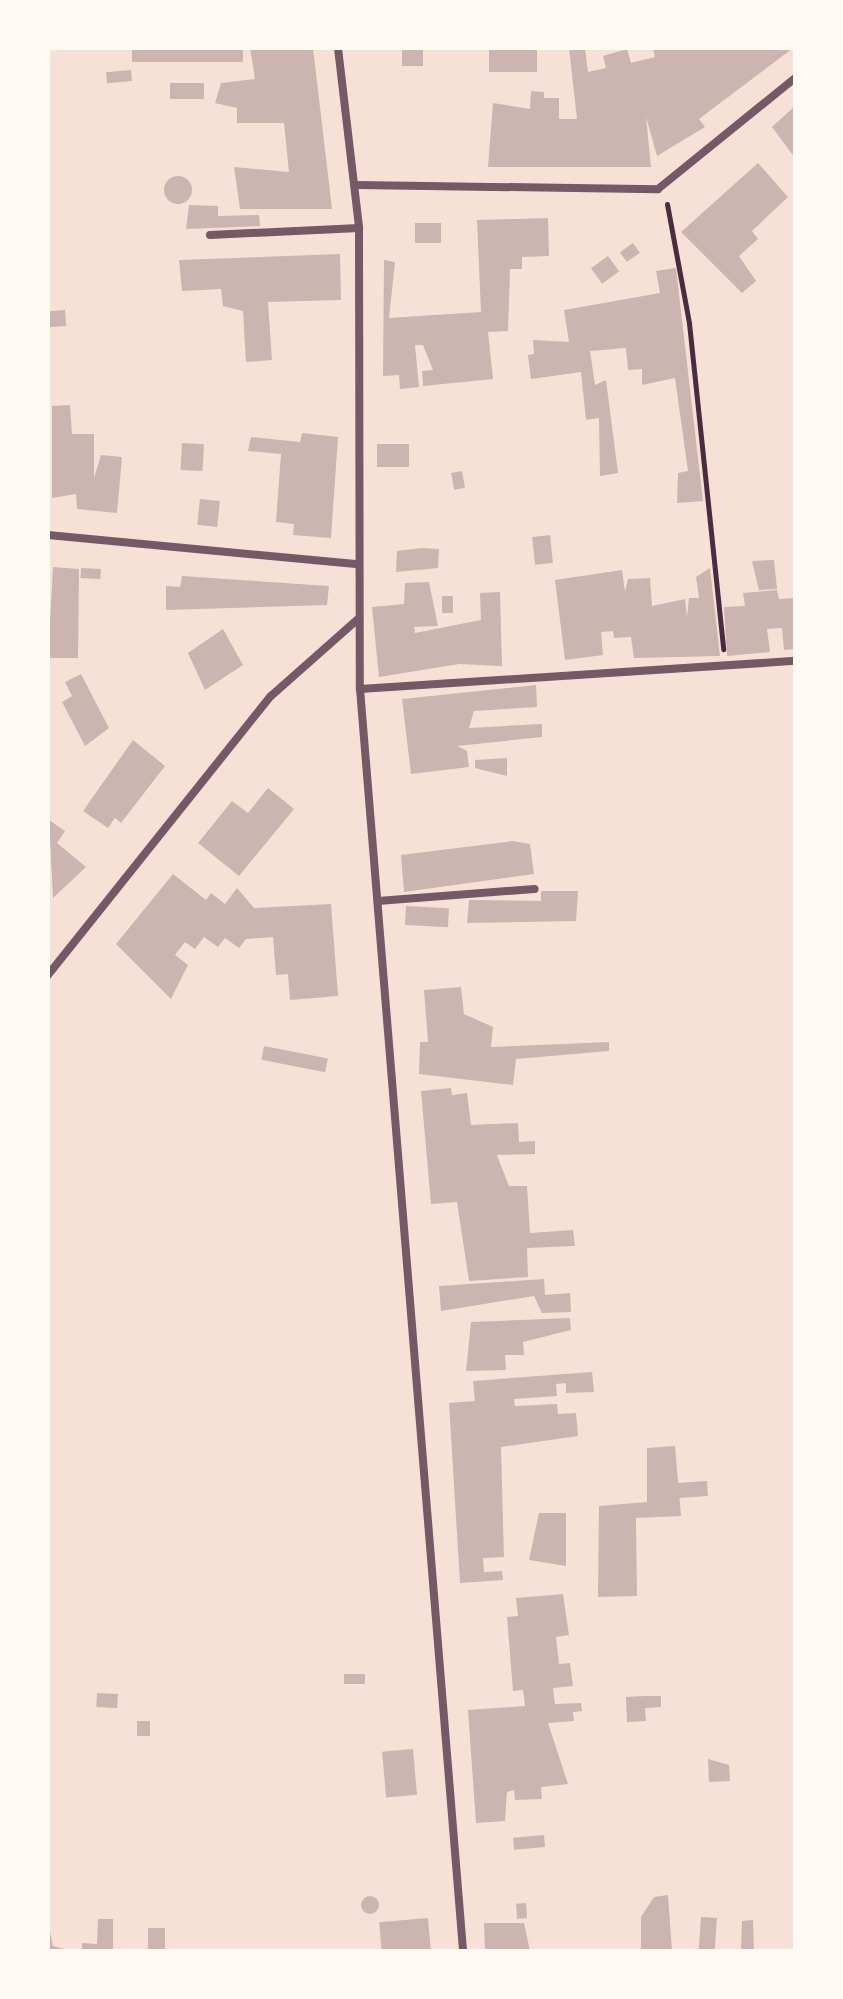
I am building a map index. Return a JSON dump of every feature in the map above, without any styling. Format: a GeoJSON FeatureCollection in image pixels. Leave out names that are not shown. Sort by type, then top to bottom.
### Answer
{"type":"FeatureCollection","features":[{"type":"Feature","properties":{"kind":"street"},"geometry":{"type":"LineString","coordinates":[[338,48],[359,228],[356,564],[360,689],[463,1951]]}},
{"type":"Feature","properties":{"kind":"street"},"geometry":{"type":"LineString","coordinates":[[356,185],[658,189],[795,78]]}},
{"type":"Feature","properties":{"kind":"street"},"geometry":{"type":"LineString","coordinates":[[210,235],[359,228]]}},
{"type":"Feature","properties":{"kind":"street"},"geometry":{"type":"LineString","coordinates":[[48,535],[356,564]]}},
{"type":"Feature","properties":{"kind":"street"},"geometry":{"type":"LineString","coordinates":[[48,975],[271,696],[357,620]]}},
{"type":"Feature","properties":{"kind":"street"},"geometry":{"type":"LineString","coordinates":[[360,689],[795,661]]}},
{"type":"Feature","properties":{"kind":"street"},"geometry":{"type":"LineString","coordinates":[[378,901],[535,889]]}},
{"type":"Feature","properties":{"kind":"path"},"geometry":{"type":"LineString","coordinates":[[658,189],[675,218],[724,666]]}},
{"type":"Feature","properties":{"kind":"building"},"geometry":{"type":"Polygon","coordinates":[[[132,48],[243,48],[243,62],[132,62],[132,48]]]}},
{"type":"Feature","properties":{"kind":"building"},"geometry":{"type":"Polygon","coordinates":[[[250,48],[313,48],[332,209],[240,209],[234,167],[289,172],[284,123],[237,123],[237,108],[215,103],[221,83],[255,79],[250,48]]]}},
{"type":"Feature","properties":{"kind":"building"},"geometry":{"type":"Polygon","coordinates":[[[402,48],[423,48],[423,66],[402,66],[402,48]]]}},
{"type":"Feature","properties":{"kind":"building"},"geometry":{"type":"Polygon","coordinates":[[[489,48],[537,48],[537,72],[489,72],[489,48]]]}},
{"type":"Feature","properties":{"kind":"building"},"geometry":{"type":"Polygon","coordinates":[[[569,48],[585,48],[588,72],[606,68],[603,56],[627,49],[631,63],[655,57],[653,48],[793,48],[699,119],[705,127],[657,156],[646,117],[651,167],[488,167],[493,103],[530,109],[531,91],[544,92],[544,98],[559,98],[559,119],[577,119],[569,48]]]}},
{"type":"Feature","properties":{"kind":"building"},"geometry":{"type":"Polygon","coordinates":[[[131,70],[132,81],[107,83],[106,72],[131,70]]]}},
{"type":"Feature","properties":{"kind":"building"},"geometry":{"type":"Polygon","coordinates":[[[170,83],[204,83],[204,99],[170,99],[170,83]]]}},
{"type":"Feature","properties":{"kind":"building"},"geometry":{"type":"Polygon","coordinates":[[[795,106],[795,158],[772,127],[795,106]]]}},
{"type":"Feature","properties":{"kind":"building"},"geometry":{"type":"Polygon","coordinates":[[[758,163],[788,197],[752,231],[758,239],[739,256],[756,281],[742,293],[681,232],[758,163]]]}},
{"type":"Feature","properties":{"kind":"building"},"geometry":{"type":"Polygon","coordinates":[[[178,176],[188,180],[192,190],[188,200],[178,204],[168,200],[164,190],[168,180],[178,176]]]}},
{"type":"Feature","properties":{"kind":"building"},"geometry":{"type":"Polygon","coordinates":[[[189,205],[218,206],[218,216],[259,215],[260,226],[186,229],[189,205]]]}},
{"type":"Feature","properties":{"kind":"building"},"geometry":{"type":"Polygon","coordinates":[[[548,218],[549,256],[522,257],[522,269],[510,269],[508,331],[488,332],[493,379],[423,386],[422,371],[433,370],[423,345],[415,345],[419,387],[400,389],[399,375],[383,376],[384,260],[395,262],[389,318],[481,312],[477,220],[548,218]]]}},
{"type":"Feature","properties":{"kind":"building"},"geometry":{"type":"Polygon","coordinates":[[[415,223],[441,223],[441,243],[415,243],[415,223]]]}},
{"type":"Feature","properties":{"kind":"building"},"geometry":{"type":"Polygon","coordinates":[[[633,243],[640,253],[627,262],[620,252],[633,243]]]}},
{"type":"Feature","properties":{"kind":"building"},"geometry":{"type":"Polygon","coordinates":[[[340,254],[341,300],[268,302],[272,360],[246,362],[243,311],[223,306],[221,289],[182,291],[179,260],[340,254]]]}},
{"type":"Feature","properties":{"kind":"building"},"geometry":{"type":"Polygon","coordinates":[[[608,256],[619,271],[602,284],[591,268],[608,256]]]}},
{"type":"Feature","properties":{"kind":"building"},"geometry":{"type":"Polygon","coordinates":[[[676,268],[703,501],[677,503],[678,473],[688,471],[675,378],[642,385],[642,369],[628,370],[626,348],[590,351],[595,385],[606,380],[618,473],[600,476],[599,418],[586,420],[581,372],[531,379],[528,355],[534,354],[533,340],[569,342],[564,310],[660,293],[656,271],[676,268]]]}},
{"type":"Feature","properties":{"kind":"building"},"geometry":{"type":"Polygon","coordinates":[[[65,310],[66,326],[49,327],[48,311],[65,310]]]}},
{"type":"Feature","properties":{"kind":"building"},"geometry":{"type":"Polygon","coordinates":[[[70,405],[72,434],[94,434],[94,478],[101,455],[122,457],[117,513],[77,509],[76,494],[52,498],[52,406],[70,405]]]}},
{"type":"Feature","properties":{"kind":"building"},"geometry":{"type":"Polygon","coordinates":[[[302,433],[338,437],[331,538],[293,535],[294,524],[276,522],[281,454],[248,451],[251,437],[300,442],[302,433]]]}},
{"type":"Feature","properties":{"kind":"building"},"geometry":{"type":"Polygon","coordinates":[[[182,443],[204,444],[203,471],[181,470],[182,443]]]}},
{"type":"Feature","properties":{"kind":"building"},"geometry":{"type":"Polygon","coordinates":[[[377,444],[409,444],[409,467],[377,467],[377,444]]]}},
{"type":"Feature","properties":{"kind":"building"},"geometry":{"type":"Polygon","coordinates":[[[462,471],[465,488],[454,490],[451,473],[462,471]]]}},
{"type":"Feature","properties":{"kind":"building"},"geometry":{"type":"Polygon","coordinates":[[[200,499],[220,501],[217,527],[197,525],[200,499]]]}},
{"type":"Feature","properties":{"kind":"building"},"geometry":{"type":"Polygon","coordinates":[[[550,535],[553,563],[535,565],[532,537],[550,535]]]}},
{"type":"Feature","properties":{"kind":"building"},"geometry":{"type":"Polygon","coordinates":[[[439,549],[438,568],[396,572],[397,551],[439,549]]]}},
{"type":"Feature","properties":{"kind":"building"},"geometry":{"type":"Polygon","coordinates":[[[774,560],[777,589],[759,590],[752,561],[774,560]]]}},
{"type":"Feature","properties":{"kind":"building"},"geometry":{"type":"Polygon","coordinates":[[[53,567],[79,569],[78,658],[48,658],[53,567]]]}},
{"type":"Feature","properties":{"kind":"building"},"geometry":{"type":"Polygon","coordinates":[[[81,568],[101,569],[100,579],[80,578],[81,568]]]}},
{"type":"Feature","properties":{"kind":"building"},"geometry":{"type":"Polygon","coordinates":[[[710,568],[720,656],[634,658],[631,637],[614,638],[613,631],[601,632],[603,655],[565,660],[555,580],[622,570],[625,592],[628,579],[650,578],[652,606],[685,599],[687,617],[689,598],[699,598],[696,577],[710,568]]]}},
{"type":"Feature","properties":{"kind":"building"},"geometry":{"type":"Polygon","coordinates":[[[182,576],[329,586],[327,605],[166,610],[166,586],[180,587],[182,576]]]}},
{"type":"Feature","properties":{"kind":"building"},"geometry":{"type":"Polygon","coordinates":[[[429,582],[438,626],[414,627],[415,633],[481,620],[480,593],[500,592],[502,666],[459,664],[379,677],[372,607],[404,604],[405,583],[429,582]]]}},
{"type":"Feature","properties":{"kind":"building"},"geometry":{"type":"Polygon","coordinates":[[[777,590],[779,599],[795,598],[795,649],[784,650],[782,628],[767,629],[770,652],[727,656],[724,607],[745,606],[743,593],[777,590]]]}},
{"type":"Feature","properties":{"kind":"building"},"geometry":{"type":"Polygon","coordinates":[[[442,596],[453,596],[453,613],[442,613],[442,596]]]}},
{"type":"Feature","properties":{"kind":"building"},"geometry":{"type":"Polygon","coordinates":[[[223,629],[243,665],[205,690],[188,653],[223,629]]]}},
{"type":"Feature","properties":{"kind":"building"},"geometry":{"type":"Polygon","coordinates":[[[81,674],[109,728],[85,746],[62,702],[72,696],[65,682],[81,674]]]}},
{"type":"Feature","properties":{"kind":"building"},"geometry":{"type":"Polygon","coordinates":[[[536,685],[537,707],[474,711],[469,728],[542,724],[542,737],[457,746],[467,751],[469,767],[411,774],[402,699],[536,685]]]}},
{"type":"Feature","properties":{"kind":"building"},"geometry":{"type":"Polygon","coordinates":[[[133,740],[165,766],[121,823],[115,818],[108,828],[83,811],[133,740]]]}},
{"type":"Feature","properties":{"kind":"building"},"geometry":{"type":"Polygon","coordinates":[[[507,758],[507,776],[475,768],[475,760],[507,758]]]}},
{"type":"Feature","properties":{"kind":"building"},"geometry":{"type":"Polygon","coordinates":[[[268,788],[294,809],[239,876],[198,843],[232,801],[248,813],[268,788]]]}},
{"type":"Feature","properties":{"kind":"building"},"geometry":{"type":"Polygon","coordinates":[[[49,820],[65,831],[57,843],[86,867],[53,898],[49,820]]]}},
{"type":"Feature","properties":{"kind":"building"},"geometry":{"type":"Polygon","coordinates":[[[513,841],[530,844],[534,874],[404,892],[401,855],[513,841]]]}},
{"type":"Feature","properties":{"kind":"building"},"geometry":{"type":"Polygon","coordinates":[[[173,874],[206,900],[211,893],[225,904],[237,888],[254,908],[331,904],[338,996],[290,1000],[288,974],[276,975],[273,937],[246,939],[239,948],[225,938],[218,947],[204,937],[195,949],[185,942],[175,955],[188,965],[171,999],[116,944],[173,874]]]}},
{"type":"Feature","properties":{"kind":"building"},"geometry":{"type":"Polygon","coordinates":[[[541,891],[578,891],[576,921],[467,923],[469,900],[541,901],[541,891]]]}},
{"type":"Feature","properties":{"kind":"building"},"geometry":{"type":"Polygon","coordinates":[[[406,906],[449,908],[448,927],[405,925],[406,906]]]}},
{"type":"Feature","properties":{"kind":"building"},"geometry":{"type":"Polygon","coordinates":[[[461,987],[464,1014],[493,1027],[491,1047],[609,1042],[609,1051],[516,1059],[513,1085],[419,1074],[420,1042],[428,1042],[424,990],[461,987]]]}},
{"type":"Feature","properties":{"kind":"building"},"geometry":{"type":"Polygon","coordinates":[[[264,1046],[328,1058],[325,1072],[261,1060],[264,1046]]]}},
{"type":"Feature","properties":{"kind":"building"},"geometry":{"type":"Polygon","coordinates":[[[451,1088],[452,1095],[467,1093],[471,1125],[518,1123],[519,1142],[535,1141],[535,1154],[497,1155],[509,1186],[527,1186],[530,1233],[573,1230],[575,1246],[527,1248],[528,1277],[469,1281],[457,1202],[431,1204],[421,1091],[451,1088]]]}},
{"type":"Feature","properties":{"kind":"building"},"geometry":{"type":"Polygon","coordinates":[[[544,1279],[545,1295],[570,1293],[571,1312],[542,1313],[534,1296],[441,1311],[439,1286],[544,1279]]]}},
{"type":"Feature","properties":{"kind":"building"},"geometry":{"type":"Polygon","coordinates":[[[570,1318],[571,1330],[523,1342],[524,1355],[505,1355],[506,1370],[466,1371],[471,1322],[570,1318]]]}},
{"type":"Feature","properties":{"kind":"building"},"geometry":{"type":"Polygon","coordinates":[[[592,1372],[594,1392],[566,1393],[566,1383],[556,1384],[557,1396],[514,1399],[515,1406],[557,1404],[558,1414],[576,1413],[578,1436],[501,1447],[504,1557],[483,1558],[484,1572],[502,1571],[503,1580],[460,1583],[449,1403],[475,1401],[473,1381],[592,1372]]]}},
{"type":"Feature","properties":{"kind":"building"},"geometry":{"type":"Polygon","coordinates":[[[675,1446],[681,1516],[636,1518],[637,1596],[598,1597],[599,1506],[647,1502],[647,1448],[675,1446]]]}},
{"type":"Feature","properties":{"kind":"building"},"geometry":{"type":"Polygon","coordinates":[[[707,1481],[708,1496],[678,1498],[677,1483],[707,1481]]]}},
{"type":"Feature","properties":{"kind":"building"},"geometry":{"type":"Polygon","coordinates":[[[539,1513],[566,1513],[566,1566],[529,1560],[539,1513]]]}},
{"type":"Feature","properties":{"kind":"building"},"geometry":{"type":"Polygon","coordinates":[[[563,1594],[569,1635],[556,1637],[559,1664],[570,1663],[573,1686],[553,1688],[555,1704],[581,1703],[582,1711],[573,1712],[574,1721],[548,1723],[568,1784],[541,1787],[542,1799],[515,1800],[514,1790],[507,1792],[505,1821],[476,1823],[468,1710],[525,1706],[523,1690],[513,1691],[507,1617],[518,1616],[516,1598],[563,1594]]]}},
{"type":"Feature","properties":{"kind":"building"},"geometry":{"type":"Polygon","coordinates":[[[344,1674],[365,1674],[365,1684],[344,1684],[344,1674]]]}},
{"type":"Feature","properties":{"kind":"building"},"geometry":{"type":"Polygon","coordinates":[[[97,1693],[118,1694],[117,1708],[96,1707],[97,1693]]]}},
{"type":"Feature","properties":{"kind":"building"},"geometry":{"type":"Polygon","coordinates":[[[661,1696],[661,1707],[645,1708],[646,1721],[627,1722],[626,1697],[661,1696]]]}},
{"type":"Feature","properties":{"kind":"building"},"geometry":{"type":"Polygon","coordinates":[[[137,1721],[150,1721],[150,1736],[137,1736],[137,1721]]]}},
{"type":"Feature","properties":{"kind":"building"},"geometry":{"type":"Polygon","coordinates":[[[413,1749],[417,1795],[386,1798],[382,1752],[413,1749]]]}},
{"type":"Feature","properties":{"kind":"building"},"geometry":{"type":"Polygon","coordinates":[[[708,1759],[729,1765],[730,1781],[709,1782],[708,1759]]]}},
{"type":"Feature","properties":{"kind":"building"},"geometry":{"type":"Polygon","coordinates":[[[544,1835],[545,1847],[514,1850],[513,1838],[544,1835]]]}},
{"type":"Feature","properties":{"kind":"building"},"geometry":{"type":"Polygon","coordinates":[[[668,1895],[672,1951],[641,1951],[641,1917],[654,1897],[668,1895]]]}},
{"type":"Feature","properties":{"kind":"building"},"geometry":{"type":"Polygon","coordinates":[[[370,1896],[379,1905],[370,1914],[361,1905],[370,1896]]]}},
{"type":"Feature","properties":{"kind":"building"},"geometry":{"type":"Polygon","coordinates":[[[526,1903],[527,1918],[517,1919],[516,1904],[526,1903]]]}},
{"type":"Feature","properties":{"kind":"building"},"geometry":{"type":"Polygon","coordinates":[[[701,1917],[717,1918],[715,1951],[699,1951],[701,1917]]]}},
{"type":"Feature","properties":{"kind":"building"},"geometry":{"type":"Polygon","coordinates":[[[428,1918],[431,1951],[382,1951],[379,1922],[428,1918]]]}},
{"type":"Feature","properties":{"kind":"building"},"geometry":{"type":"Polygon","coordinates":[[[98,1919],[113,1919],[113,1951],[82,1951],[82,1943],[97,1944],[98,1919]]]}},
{"type":"Feature","properties":{"kind":"building"},"geometry":{"type":"Polygon","coordinates":[[[753,1920],[754,1951],[741,1951],[742,1921],[753,1920]]]}},
{"type":"Feature","properties":{"kind":"building"},"geometry":{"type":"Polygon","coordinates":[[[48,1922],[53,1946],[71,1951],[48,1951],[48,1922]]]}},
{"type":"Feature","properties":{"kind":"building"},"geometry":{"type":"Polygon","coordinates":[[[484,1923],[524,1923],[530,1951],[485,1951],[484,1923]]]}},
{"type":"Feature","properties":{"kind":"building"},"geometry":{"type":"Polygon","coordinates":[[[148,1928],[165,1928],[165,1951],[148,1951],[148,1928]]]}}]}
